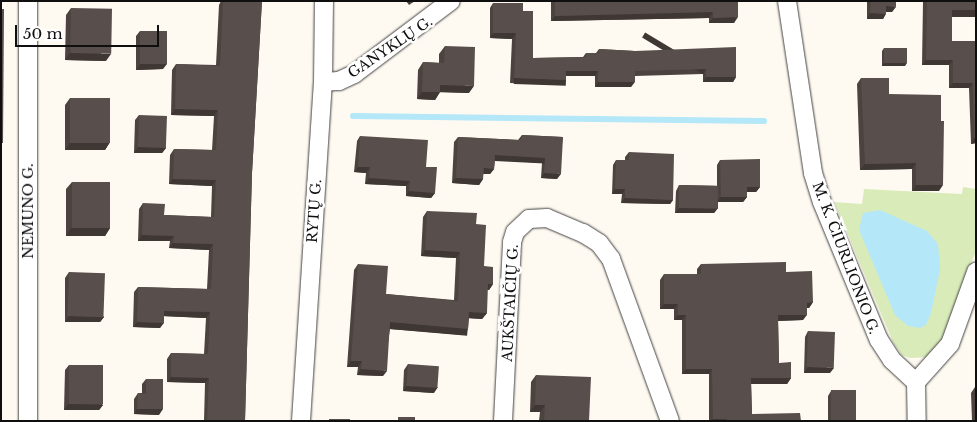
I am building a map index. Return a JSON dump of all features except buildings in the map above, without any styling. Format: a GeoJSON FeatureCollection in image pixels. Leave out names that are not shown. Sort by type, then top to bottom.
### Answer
{"type":"FeatureCollection","features":[{"type":"Feature","properties":{"kind":"street","name":"NEMUNO G."},"geometry":{"type":"LineString","coordinates":[[28,1],[28,421]]}},
{"type":"Feature","properties":{"kind":"street","name":"RYTŲ G."},"geometry":{"type":"LineString","coordinates":[[301,421],[323,82],[324,1]]}},
{"type":"Feature","properties":{"kind":"street","name":"GANYKLŲ G."},"geometry":{"type":"LineString","coordinates":[[323,82],[339,81],[354,74],[451,1]]}},
{"type":"Feature","properties":{"kind":"street","name":"M. K. ČIURLIONIO G."},"geometry":{"type":"LineString","coordinates":[[787,1],[813,173],[822,202],[879,340],[892,360],[916,382]]}},
{"type":"Feature","properties":{"kind":"street","name":"AUKŠTAIČIŲ G."},"geometry":{"type":"LineString","coordinates":[[503,421],[512,242],[515,232],[529,220],[547,218],[583,233],[599,243],[611,259],[670,421]]}},
{"type":"Feature","properties":{"kind":"street"},"geometry":{"type":"LineString","coordinates":[[917,421],[916,382],[950,344],[976,272]]}},
{"type":"Feature","properties":{"kind":"green space"},"geometry":{"type":"Polygon","coordinates":[[[963,187],[976,189],[976,251],[939,347],[930,357],[910,358],[902,355],[894,344],[834,202],[862,204],[864,189],[962,194],[963,187]]]}},
{"type":"Feature","properties":{"kind":"water"},"geometry":{"type":"Polygon","coordinates":[[[880,210],[927,231],[938,244],[940,269],[931,313],[926,325],[920,328],[908,326],[895,315],[859,230],[863,213],[880,210]]]}},
{"type":"Feature","properties":{"kind":"waterway"},"geometry":{"type":"LineString","coordinates":[[353,116],[764,121]]}}]}
